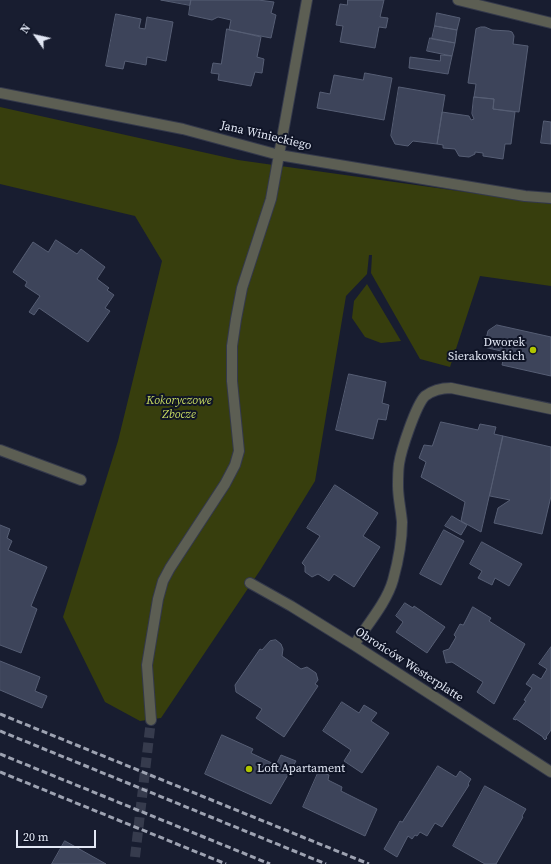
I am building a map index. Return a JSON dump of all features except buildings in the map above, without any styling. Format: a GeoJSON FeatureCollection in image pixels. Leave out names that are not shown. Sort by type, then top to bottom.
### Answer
{"type":"FeatureCollection","features":[{"type":"Feature","properties":{"kind":"street"},"geometry":{"type":"LineString","coordinates":[[151,720],[147,665],[158,599],[163,581],[225,484],[235,465],[239,451],[232,381],[232,346],[236,319],[242,288],[271,199],[307,0]]}},
{"type":"Feature","properties":{"kind":"street"},"geometry":{"type":"LineString","coordinates":[[458,0],[551,23]]}},
{"type":"Feature","properties":{"kind":"street","name":"Jana Winieckiego"},"geometry":{"type":"LineString","coordinates":[[0,93],[183,129],[279,155],[525,196],[551,198]]}},
{"type":"Feature","properties":{"kind":"street"},"geometry":{"type":"LineString","coordinates":[[354,645],[386,597],[393,581],[402,523],[398,485],[399,463],[406,440],[424,397],[431,392],[451,388],[551,409]]}},
{"type":"Feature","properties":{"kind":"street"},"geometry":{"type":"LineString","coordinates":[[0,450],[81,480]]}},
{"type":"Feature","properties":{"kind":"street","name":"Obrońców Westerplatte"},"geometry":{"type":"LineString","coordinates":[[250,583],[291,606],[354,645],[551,772]]}},
{"type":"Feature","properties":{"kind":"green space","name":"Kokoryczowe Zbocze"},"geometry":{"type":"Polygon","coordinates":[[[0,107],[238,160],[551,204],[551,286],[480,276],[450,367],[420,359],[371,273],[372,255],[369,255],[367,274],[346,296],[315,481],[261,569],[161,718],[140,721],[105,702],[63,617],[118,441],[162,261],[135,216],[0,184],[0,107]]]}},
{"type":"Feature","properties":{"kind":"green space"},"geometry":{"type":"Polygon","coordinates":[[[367,284],[401,341],[381,343],[365,337],[352,318],[354,301],[367,284]]]}},
{"type":"Feature","properties":{"kind":"tunnel"},"geometry":{"type":"LineString","coordinates":[[135,857],[151,720]]}},
{"type":"Feature","properties":{"kind":"railway"},"geometry":{"type":"LineString","coordinates":[[0,714],[369,864]]}},
{"type":"Feature","properties":{"kind":"railway"},"geometry":{"type":"LineString","coordinates":[[0,731],[326,864]]}},
{"type":"Feature","properties":{"kind":"railway"},"geometry":{"type":"LineString","coordinates":[[0,754],[270,864]]}},
{"type":"Feature","properties":{"kind":"railway"},"geometry":{"type":"LineString","coordinates":[[0,772],[226,864]]}},
{"type":"Feature","properties":{"kind":"place","name":"Dworek Sierakowskich"},"geometry":{"type":"Point","coordinates":[533,350]}},
{"type":"Feature","properties":{"kind":"place","name":"Loft Apartament"},"geometry":{"type":"Point","coordinates":[249,769]}}]}
